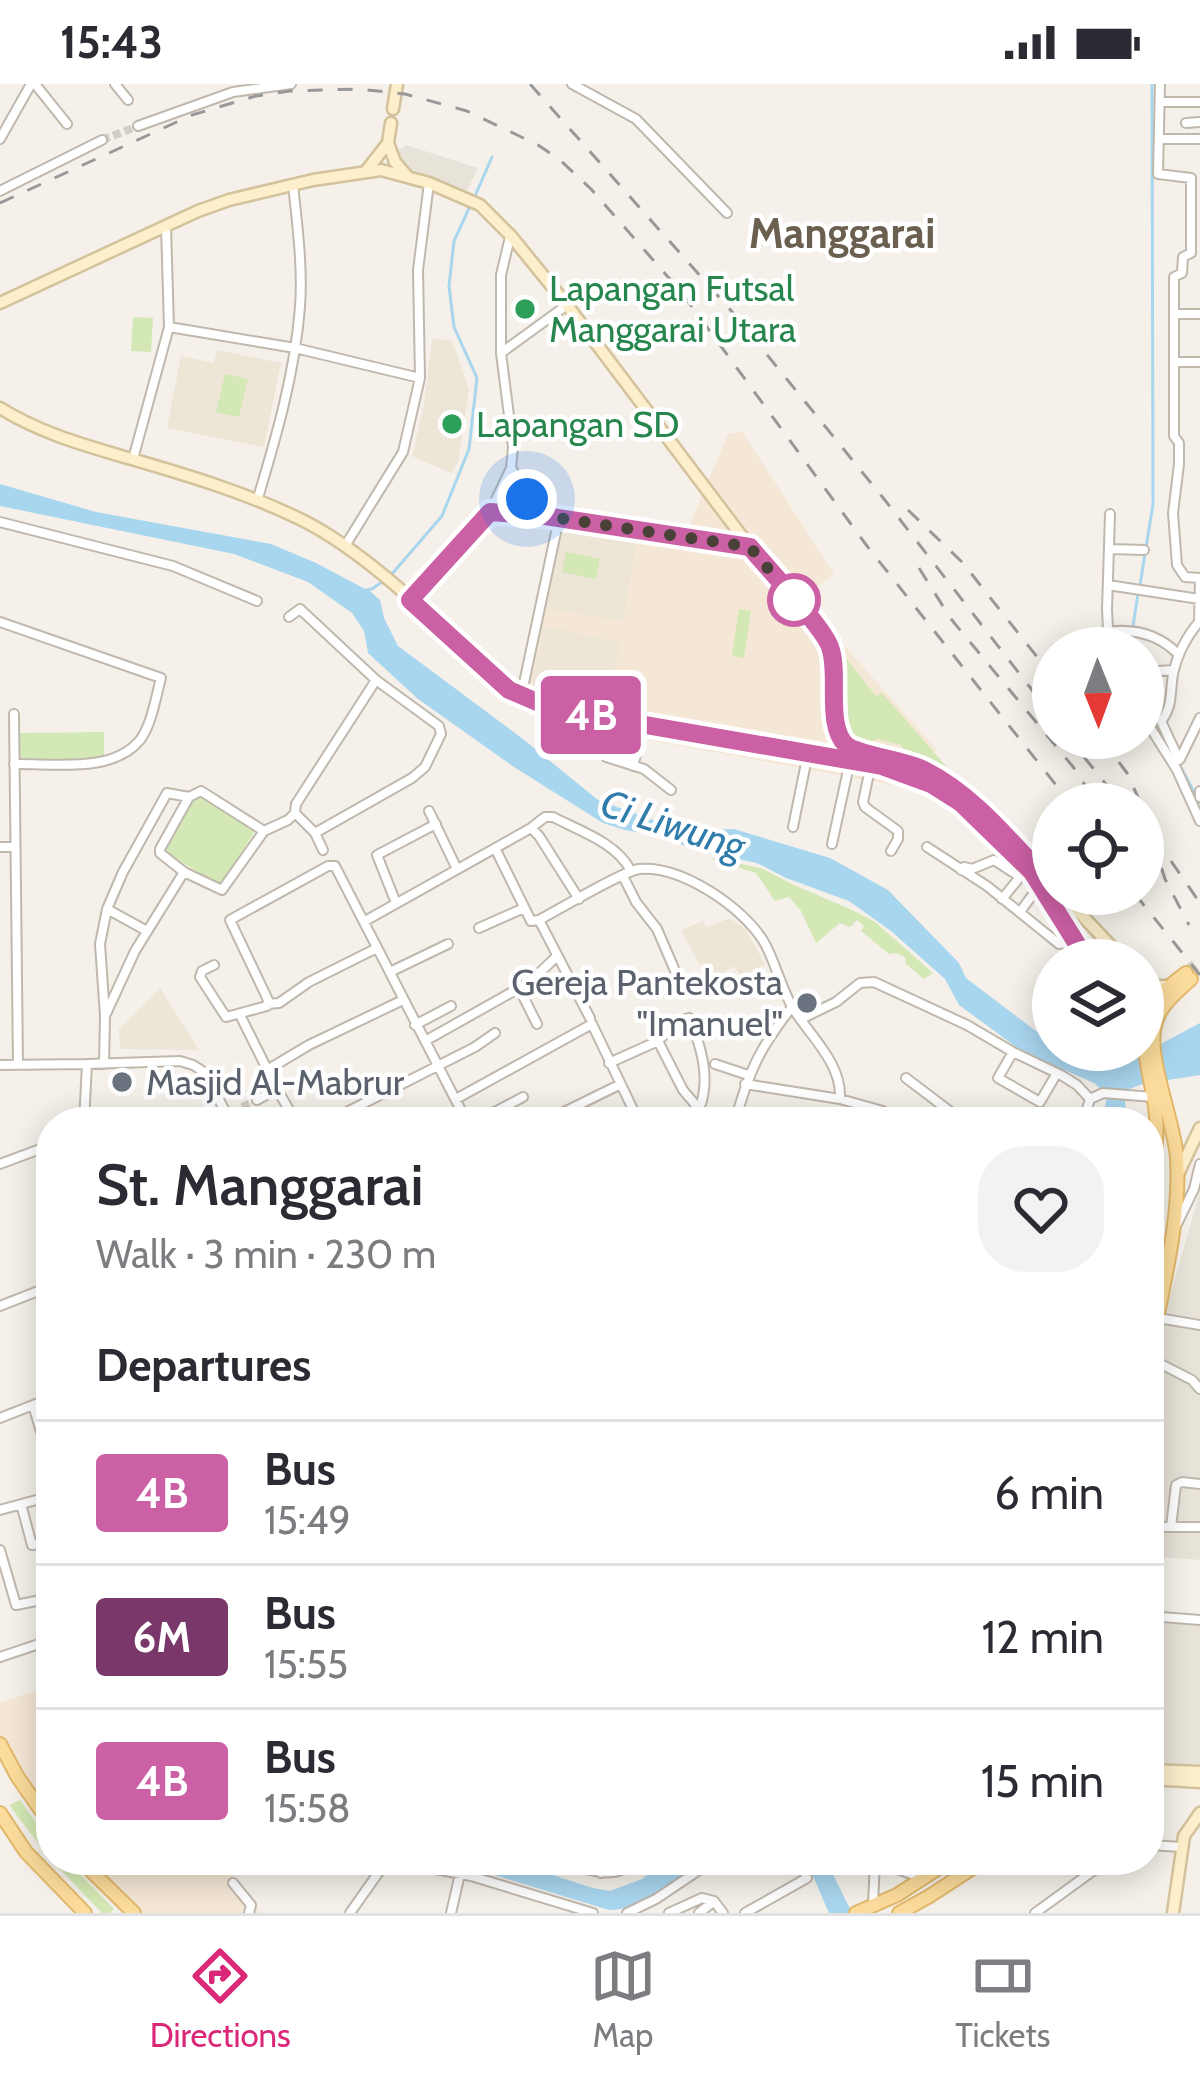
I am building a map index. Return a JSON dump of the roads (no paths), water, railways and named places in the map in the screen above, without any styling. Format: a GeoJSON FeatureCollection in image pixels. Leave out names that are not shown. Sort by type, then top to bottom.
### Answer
{"type":"FeatureCollection","features":[{"type":"Feature","properties":{"kind":"main road"},"geometry":{"type":"LineString","coordinates":[[1164,992],[1189,976],[1164,1006]]}},
{"type":"Feature","properties":{"kind":"main road"},"geometry":{"type":"LineString","coordinates":[[1153,1071],[1157,1107]]}},
{"type":"Feature","properties":{"kind":"main road"},"geometry":{"type":"LineString","coordinates":[[1157,1094],[1162,1107]]}},
{"type":"Feature","properties":{"kind":"main road"},"geometry":{"type":"LineString","coordinates":[[1164,1113],[1176,1145],[1177,1177],[1169,1254],[1164,1262]]}},
{"type":"Feature","properties":{"kind":"main road"},"geometry":{"type":"LineString","coordinates":[[1164,1254],[1169,1254]]}},
{"type":"Feature","properties":{"kind":"main road"},"geometry":{"type":"LineString","coordinates":[[0,1744],[36,1803]]}},
{"type":"Feature","properties":{"kind":"main road"},"geometry":{"type":"LineString","coordinates":[[0,1813],[36,1862]]}},
{"type":"Feature","properties":{"kind":"main road"},"geometry":{"type":"LineString","coordinates":[[48,1875],[85,1913]]}},
{"type":"Feature","properties":{"kind":"main road"},"geometry":{"type":"LineString","coordinates":[[95,1875],[134,1913]]}},
{"type":"Feature","properties":{"kind":"main road"},"geometry":{"type":"LineString","coordinates":[[864,1909],[928,1875]]}},
{"type":"Feature","properties":{"kind":"main road"},"geometry":{"type":"LineString","coordinates":[[902,1912],[961,1875]]}},
{"type":"Feature","properties":{"kind":"street"},"geometry":{"type":"LineString","coordinates":[[0,139],[33,84],[67,124]]}},
{"type":"Feature","properties":{"kind":"street"},"geometry":{"type":"LineString","coordinates":[[115,84],[128,100]]}},
{"type":"Feature","properties":{"kind":"street"},"geometry":{"type":"LineString","coordinates":[[138,126],[233,92],[291,84]]}},
{"type":"Feature","properties":{"kind":"street"},"geometry":{"type":"LineString","coordinates":[[393,109],[398,84]]}},
{"type":"Feature","properties":{"kind":"street"},"geometry":{"type":"LineString","coordinates":[[572,84],[635,119],[727,213]]}},
{"type":"Feature","properties":{"kind":"street"},"geometry":{"type":"LineString","coordinates":[[1160,84],[1158,174],[1191,178],[1191,253],[1183,257],[1182,273],[1174,277],[1174,436],[1179,464],[1174,513],[1178,565],[1184,576],[1200,579],[1199,621],[1179,655],[1170,706],[1161,722],[1178,764]]}},
{"type":"Feature","properties":{"kind":"street"},"geometry":{"type":"LineString","coordinates":[[1160,102],[1200,102]]}},
{"type":"Feature","properties":{"kind":"street"},"geometry":{"type":"LineString","coordinates":[[1186,123],[1200,122]]}},
{"type":"Feature","properties":{"kind":"street"},"geometry":{"type":"LineString","coordinates":[[391,123],[388,143],[407,176]]}},
{"type":"Feature","properties":{"kind":"street"},"geometry":{"type":"LineString","coordinates":[[1160,139],[1200,139]]}},
{"type":"Feature","properties":{"kind":"street"},"geometry":{"type":"LineString","coordinates":[[0,191],[102,140]]}},
{"type":"Feature","properties":{"kind":"street"},"geometry":{"type":"LineString","coordinates":[[366,171],[388,143]]}},
{"type":"Feature","properties":{"kind":"street"},"geometry":{"type":"LineString","coordinates":[[0,303],[229,200],[293,184],[381,170],[468,197],[511,236],[567,305],[830,646],[836,723],[845,744],[937,777],[978,808],[1032,869]]}},
{"type":"Feature","properties":{"kind":"street"},"geometry":{"type":"LineString","coordinates":[[345,546],[403,452],[420,378],[418,270],[429,183]]}},
{"type":"Feature","properties":{"kind":"street"},"geometry":{"type":"LineString","coordinates":[[257,501],[296,348],[299,238],[293,184]]}},
{"type":"Feature","properties":{"kind":"street"},"geometry":{"type":"LineString","coordinates":[[133,459],[169,327],[166,226]]}},
{"type":"Feature","properties":{"kind":"street"},"geometry":{"type":"LineString","coordinates":[[410,600],[490,512],[511,468],[510,410],[501,352],[501,275],[511,236]]}},
{"type":"Feature","properties":{"kind":"street"},"geometry":{"type":"LineString","coordinates":[[501,352],[567,305]]}},
{"type":"Feature","properties":{"kind":"street"},"geometry":{"type":"LineString","coordinates":[[1175,314],[1200,314]]}},
{"type":"Feature","properties":{"kind":"street"},"geometry":{"type":"LineString","coordinates":[[169,327],[296,348],[420,378]]}},
{"type":"Feature","properties":{"kind":"street"},"geometry":{"type":"LineString","coordinates":[[1175,362],[1200,362]]}},
{"type":"Feature","properties":{"kind":"street"},"geometry":{"type":"LineString","coordinates":[[0,408],[34,427],[304,521],[345,546],[521,697],[564,710],[895,769],[961,803],[1027,874]]}},
{"type":"Feature","properties":{"kind":"street"},"geometry":{"type":"LineString","coordinates":[[511,468],[527,499],[545,516]]}},
{"type":"Feature","properties":{"kind":"street"},"geometry":{"type":"LineString","coordinates":[[490,512],[750,547]]}},
{"type":"Feature","properties":{"kind":"street"},"geometry":{"type":"LineString","coordinates":[[1106,627],[1110,514]]}},
{"type":"Feature","properties":{"kind":"street"},"geometry":{"type":"LineString","coordinates":[[521,697],[559,518]]}},
{"type":"Feature","properties":{"kind":"street"},"geometry":{"type":"LineString","coordinates":[[0,522],[173,566],[256,602]]}},
{"type":"Feature","properties":{"kind":"street"},"geometry":{"type":"LineString","coordinates":[[1110,549],[1144,550]]}},
{"type":"Feature","properties":{"kind":"street"},"geometry":{"type":"LineString","coordinates":[[1108,585],[1199,599]]}},
{"type":"Feature","properties":{"kind":"street"},"geometry":{"type":"LineString","coordinates":[[290,617],[298,609],[303,611],[376,680],[439,726],[441,734],[412,778],[314,833]]}},
{"type":"Feature","properties":{"kind":"street"},"geometry":{"type":"LineString","coordinates":[[0,622],[161,678],[146,729],[124,753],[96,763],[14,764]]}},
{"type":"Feature","properties":{"kind":"street"},"geometry":{"type":"LineString","coordinates":[[1164,644],[1179,655]]}},
{"type":"Feature","properties":{"kind":"street"},"geometry":{"type":"LineString","coordinates":[[1164,671],[1174,670]]}},
{"type":"Feature","properties":{"kind":"street"},"geometry":{"type":"LineString","coordinates":[[323,850],[296,813],[296,804],[376,680]]}},
{"type":"Feature","properties":{"kind":"street"},"geometry":{"type":"LineString","coordinates":[[14,714],[18,1065]]}},
{"type":"Feature","properties":{"kind":"street"},"geometry":{"type":"LineString","coordinates":[[1178,764],[1200,718]]}},
{"type":"Feature","properties":{"kind":"street"},"geometry":{"type":"LineString","coordinates":[[633,766],[644,725]]}},
{"type":"Feature","properties":{"kind":"street"},"geometry":{"type":"LineString","coordinates":[[1164,745],[1198,798],[1200,821]]}},
{"type":"Feature","properties":{"kind":"street"},"geometry":{"type":"LineString","coordinates":[[793,827],[808,753]]}},
{"type":"Feature","properties":{"kind":"street"},"geometry":{"type":"LineString","coordinates":[[605,758],[648,771],[671,790]]}},
{"type":"Feature","properties":{"kind":"street"},"geometry":{"type":"LineString","coordinates":[[832,844],[850,760]]}},
{"type":"Feature","properties":{"kind":"street"},"geometry":{"type":"LineString","coordinates":[[871,764],[862,802],[898,831],[891,851]]}},
{"type":"Feature","properties":{"kind":"street"},"geometry":{"type":"LineString","coordinates":[[104,1064],[100,944],[107,909],[167,793],[189,797],[202,792],[264,830]]}},
{"type":"Feature","properties":{"kind":"street"},"geometry":{"type":"LineString","coordinates":[[189,797],[160,853],[220,890],[264,830],[296,813]]}},
{"type":"Feature","properties":{"kind":"street"},"geometry":{"type":"LineString","coordinates":[[429,811],[457,869]]}},
{"type":"Feature","properties":{"kind":"street"},"geometry":{"type":"LineString","coordinates":[[365,921],[545,817],[553,817],[626,860],[636,902],[657,929],[676,973]]}},
{"type":"Feature","properties":{"kind":"street"},"geometry":{"type":"LineString","coordinates":[[396,903],[377,855],[436,824]]}},
{"type":"Feature","properties":{"kind":"street"},"geometry":{"type":"LineString","coordinates":[[531,828],[579,899]]}},
{"type":"Feature","properties":{"kind":"street"},"geometry":{"type":"LineString","coordinates":[[0,847],[14,847]]}},
{"type":"Feature","properties":{"kind":"street"},"geometry":{"type":"LineString","coordinates":[[927,847],[1065,944],[1071,938],[1060,915]]}},
{"type":"Feature","properties":{"kind":"street"},"geometry":{"type":"LineString","coordinates":[[494,848],[532,922],[627,873],[656,870],[706,888],[736,908],[766,945],[792,1007],[836,1073],[840,1099]]}},
{"type":"Feature","properties":{"kind":"street"},"geometry":{"type":"LineString","coordinates":[[961,871],[994,860],[1032,877]]}},
{"type":"Feature","properties":{"kind":"street"},"geometry":{"type":"LineString","coordinates":[[268,1004],[231,920],[335,866],[462,1107]]}},
{"type":"Feature","properties":{"kind":"street"},"geometry":{"type":"LineString","coordinates":[[105,1016],[135,950],[184,872]]}},
{"type":"Feature","properties":{"kind":"street"},"geometry":{"type":"LineString","coordinates":[[1003,898],[1027,874]]}},
{"type":"Feature","properties":{"kind":"street"},"geometry":{"type":"LineString","coordinates":[[1020,912],[1032,900]]}},
{"type":"Feature","properties":{"kind":"street"},"geometry":{"type":"LineString","coordinates":[[479,928],[524,908]]}},
{"type":"Feature","properties":{"kind":"street"},"geometry":{"type":"LineString","coordinates":[[107,909],[147,931]]}},
{"type":"Feature","properties":{"kind":"street"},"geometry":{"type":"LineString","coordinates":[[1082,915],[1103,937]]}},
{"type":"Feature","properties":{"kind":"street"},"geometry":{"type":"LineString","coordinates":[[539,920],[590,1018]]}},
{"type":"Feature","properties":{"kind":"street"},"geometry":{"type":"LineString","coordinates":[[390,972],[448,944]]}},
{"type":"Feature","properties":{"kind":"street"},"geometry":{"type":"LineString","coordinates":[[214,965],[200,977],[226,1017],[279,1003],[309,982],[377,948]]}},
{"type":"Feature","properties":{"kind":"street"},"geometry":{"type":"LineString","coordinates":[[424,1041],[530,982],[557,956]]}},
{"type":"Feature","properties":{"kind":"street"},"geometry":{"type":"LineString","coordinates":[[801,1019],[836,1002],[860,983],[874,982],[1057,1073],[1091,1099]]}},
{"type":"Feature","properties":{"kind":"street"},"geometry":{"type":"LineString","coordinates":[[1164,986],[1170,986]]}},
{"type":"Feature","properties":{"kind":"street"},"geometry":{"type":"LineString","coordinates":[[519,988],[538,1024]]}},
{"type":"Feature","properties":{"kind":"street"},"geometry":{"type":"LineString","coordinates":[[267,1070],[403,1000]]}},
{"type":"Feature","properties":{"kind":"street"},"geometry":{"type":"LineString","coordinates":[[415,1025],[451,1006]]}},
{"type":"Feature","properties":{"kind":"street"},"geometry":{"type":"LineString","coordinates":[[739,1107],[767,1039],[792,1007]]}},
{"type":"Feature","properties":{"kind":"street"},"geometry":{"type":"LineString","coordinates":[[240,1015],[287,1107]]}},
{"type":"Feature","properties":{"kind":"street"},"geometry":{"type":"LineString","coordinates":[[609,1063],[658,1041],[677,1021],[689,1018],[704,1066],[700,1107]]}},
{"type":"Feature","properties":{"kind":"street"},"geometry":{"type":"LineString","coordinates":[[457,1099],[592,1024],[631,1107]]}},
{"type":"Feature","properties":{"kind":"street"},"geometry":{"type":"LineString","coordinates":[[357,1107],[495,1033]]}},
{"type":"Feature","properties":{"kind":"street"},"geometry":{"type":"LineString","coordinates":[[658,1041],[697,1107]]}},
{"type":"Feature","properties":{"kind":"street"},"geometry":{"type":"LineString","coordinates":[[1013,1052],[998,1078],[1040,1102],[1057,1073]]}},
{"type":"Feature","properties":{"kind":"street"},"geometry":{"type":"LineString","coordinates":[[0,1064],[180,1061],[204,1072],[223,1107]]}},
{"type":"Feature","properties":{"kind":"street"},"geometry":{"type":"LineString","coordinates":[[85,1107],[87,1064]]}},
{"type":"Feature","properties":{"kind":"street"},"geometry":{"type":"LineString","coordinates":[[715,1064],[747,1080],[866,1107]]}},
{"type":"Feature","properties":{"kind":"street"},"geometry":{"type":"LineString","coordinates":[[906,1078],[944,1107]]}},
{"type":"Feature","properties":{"kind":"street"},"geometry":{"type":"LineString","coordinates":[[574,1107],[620,1085]]}},
{"type":"Feature","properties":{"kind":"street"},"geometry":{"type":"LineString","coordinates":[[257,1100],[277,1089]]}},
{"type":"Feature","properties":{"kind":"street"},"geometry":{"type":"LineString","coordinates":[[1088,1107],[1091,1099],[1103,1093],[1157,1094]]}},
{"type":"Feature","properties":{"kind":"street"},"geometry":{"type":"LineString","coordinates":[[503,1107],[523,1097]]}},
{"type":"Feature","properties":{"kind":"street"},"geometry":{"type":"LineString","coordinates":[[1177,1177],[1200,1128]]}},
{"type":"Feature","properties":{"kind":"street"},"geometry":{"type":"LineString","coordinates":[[0,1164],[36,1151]]}},
{"type":"Feature","properties":{"kind":"street"},"geometry":{"type":"LineString","coordinates":[[1172,1233],[1200,1165]]}},
{"type":"Feature","properties":{"kind":"street"},"geometry":{"type":"LineString","coordinates":[[0,1306],[36,1292]]}},
{"type":"Feature","properties":{"kind":"street"},"geometry":{"type":"LineString","coordinates":[[1164,1318],[1200,1325]]}},
{"type":"Feature","properties":{"kind":"street"},"geometry":{"type":"LineString","coordinates":[[1164,1366],[1200,1389]]}},
{"type":"Feature","properties":{"kind":"street"},"geometry":{"type":"LineString","coordinates":[[0,1418],[36,1404]]}},
{"type":"Feature","properties":{"kind":"street"},"geometry":{"type":"LineString","coordinates":[[33,1405],[36,1415]]}},
{"type":"Feature","properties":{"kind":"street"},"geometry":{"type":"LineString","coordinates":[[1172,1527],[1176,1485],[1200,1484]]}},
{"type":"Feature","properties":{"kind":"street"},"geometry":{"type":"LineString","coordinates":[[0,1510],[36,1500]]}},
{"type":"Feature","properties":{"kind":"street"},"geometry":{"type":"LineString","coordinates":[[21,1504],[32,1545],[36,1544]]}},
{"type":"Feature","properties":{"kind":"street"},"geometry":{"type":"LineString","coordinates":[[1164,1527],[1200,1528]]}},
{"type":"Feature","properties":{"kind":"street"},"geometry":{"type":"LineString","coordinates":[[0,1550],[16,1605],[36,1601]]}},
{"type":"Feature","properties":{"kind":"street"},"geometry":{"type":"LineString","coordinates":[[1164,1617],[1200,1620]]}},
{"type":"Feature","properties":{"kind":"street"},"geometry":{"type":"LineString","coordinates":[[0,1657],[36,1645]]}},
{"type":"Feature","properties":{"kind":"street"},"geometry":{"type":"LineString","coordinates":[[1164,1772],[1200,1777]]}},
{"type":"Feature","properties":{"kind":"street"},"geometry":{"type":"LineString","coordinates":[[1164,1778],[1200,1777]]}},
{"type":"Feature","properties":{"kind":"street"},"geometry":{"type":"LineString","coordinates":[[1173,1913],[1182,1847],[1187,1829],[1200,1813]]}},
{"type":"Feature","properties":{"kind":"street"},"geometry":{"type":"LineString","coordinates":[[1164,1846],[1182,1847]]}},
{"type":"Feature","properties":{"kind":"street"},"geometry":{"type":"LineString","coordinates":[[350,1913],[378,1875]]}},
{"type":"Feature","properties":{"kind":"street"},"geometry":{"type":"LineString","coordinates":[[451,1913],[460,1875]]}},
{"type":"Feature","properties":{"kind":"street"},"geometry":{"type":"LineString","coordinates":[[463,1875],[593,1913]]}},
{"type":"Feature","properties":{"kind":"street"},"geometry":{"type":"LineString","coordinates":[[627,1913],[692,1875]]}},
{"type":"Feature","properties":{"kind":"street"},"geometry":{"type":"LineString","coordinates":[[745,1913],[806,1875]]}},
{"type":"Feature","properties":{"kind":"street"},"geometry":{"type":"LineString","coordinates":[[864,1909],[871,1875]]}},
{"type":"Feature","properties":{"kind":"street"},"geometry":{"type":"LineString","coordinates":[[915,1875],[924,1878]]}},
{"type":"Feature","properties":{"kind":"street"},"geometry":{"type":"LineString","coordinates":[[1035,1913],[1087,1875]]}},
{"type":"Feature","properties":{"kind":"street"},"geometry":{"type":"LineString","coordinates":[[233,1883],[251,1905],[249,1913]]}},
{"type":"Feature","properties":{"kind":"street"},"geometry":{"type":"LineString","coordinates":[[670,1913],[710,1900]]}},
{"type":"Feature","properties":{"kind":"street"},"geometry":{"type":"LineString","coordinates":[[699,1913],[710,1900]]}},
{"type":"Feature","properties":{"kind":"street"},"geometry":{"type":"LineString","coordinates":[[710,1900],[723,1913]]}},
{"type":"Feature","properties":{"kind":"water"},"geometry":{"type":"Polygon","coordinates":[[[0,484],[96,512],[271,544],[371,592],[380,600],[398,646],[598,800],[653,820],[702,830],[734,829],[830,858],[888,890],[959,963],[966,978],[1032,1028],[1032,1056],[959,1005],[945,979],[849,901],[757,863],[603,823],[418,699],[368,653],[364,631],[352,613],[308,582],[234,554],[0,506],[0,484]]]}},
{"type":"Feature","properties":{"kind":"water"},"geometry":{"type":"Polygon","coordinates":[[[1200,1023],[1200,1075],[1124,1091],[1126,1107],[1105,1107],[1107,1095],[1094,1083],[1067,1071],[1164,1071],[1164,1042],[1200,1023]]]}},
{"type":"Feature","properties":{"kind":"water"},"geometry":{"type":"Polygon","coordinates":[[[494,1875],[553,1875],[610,1891],[647,1875],[687,1875],[636,1905],[609,1910],[494,1875]]]}},
{"type":"Feature","properties":{"kind":"water"},"geometry":{"type":"Polygon","coordinates":[[[813,1875],[833,1875],[852,1913],[829,1913],[813,1875]]]}},
{"type":"Feature","properties":{"kind":"waterway"},"geometry":{"type":"LineString","coordinates":[[1140,585],[1153,504],[1152,84]]}},
{"type":"Feature","properties":{"kind":"waterway"},"geometry":{"type":"LineString","coordinates":[[475,196],[492,157]]}},
{"type":"Feature","properties":{"kind":"waterway"},"geometry":{"type":"LineString","coordinates":[[391,575],[442,516],[469,449],[477,378],[454,327],[449,286],[454,241],[471,204]]}},
{"type":"Feature","properties":{"kind":"waterway"},"geometry":{"type":"LineString","coordinates":[[366,590],[383,581]]}},
{"type":"Feature","properties":{"kind":"waterway"},"geometry":{"type":"LineString","coordinates":[[1133,626],[1138,594]]}},
{"type":"Feature","properties":{"kind":"waterway"},"geometry":{"type":"LineString","coordinates":[[1179,764],[1200,803]]}},
{"type":"Feature","properties":{"kind":"tunnel"},"geometry":{"type":"LineString","coordinates":[[102,140],[138,126]]}},
{"type":"Feature","properties":{"kind":"tunnel"},"geometry":{"type":"LineString","coordinates":[[1186,973],[1200,962]]}},
{"type":"Feature","properties":{"kind":"tunnel"},"geometry":{"type":"LineString","coordinates":[[242,1107],[257,1100]]}},
{"type":"Feature","properties":{"kind":"railway"},"geometry":{"type":"LineString","coordinates":[[530,84],[734,314],[1032,690]]}},
{"type":"Feature","properties":{"kind":"railway"},"geometry":{"type":"LineString","coordinates":[[0,203],[192,115],[290,91],[359,89],[405,94],[467,111],[538,145],[591,189],[682,293],[867,546],[1054,783]]}},
{"type":"Feature","properties":{"kind":"railway"},"geometry":{"type":"LineString","coordinates":[[908,510],[962,562],[1032,650]]}},
{"type":"Feature","properties":{"kind":"railway"},"geometry":{"type":"LineString","coordinates":[[919,568],[951,619],[1084,783]]}},
{"type":"Feature","properties":{"kind":"railway"},"geometry":{"type":"LineString","coordinates":[[1086,759],[1105,783]]}},
{"type":"Feature","properties":{"kind":"railway"},"geometry":{"type":"LineString","coordinates":[[1117,759],[1132,783]]}},
{"type":"Feature","properties":{"kind":"railway"},"geometry":{"type":"LineString","coordinates":[[1171,861],[1200,903]]}},
{"type":"Feature","properties":{"kind":"railway"},"geometry":{"type":"LineString","coordinates":[[1164,876],[1189,925]]}},
{"type":"Feature","properties":{"kind":"railway"},"geometry":{"type":"LineString","coordinates":[[1152,915],[1200,975]]}},
{"type":"Feature","properties":{"kind":"place","name":"Lapangan Futsal Manggarai Utara"},"geometry":{"type":"Point","coordinates":[525,309]}},
{"type":"Feature","properties":{"kind":"place","name":"Lapangan SD"},"geometry":{"type":"Point","coordinates":[452,424]}},
{"type":"Feature","properties":{"kind":"place","name":"Gereja Pantekosta \"Imanuel\""},"geometry":{"type":"Point","coordinates":[807,1003]}},
{"type":"Feature","properties":{"kind":"place","name":"Masjid Al-Mabrur"},"geometry":{"type":"Point","coordinates":[122,1082]}},
{"type":"Feature","properties":{"kind":"district","name":"Manggarai"},"geometry":{"type":"Point","coordinates":[842,233]}},
{"type":"Feature","properties":{"kind":"water label","name":"Ci Liwung"},"geometry":{"type":"Point","coordinates":[673,824]}}]}
